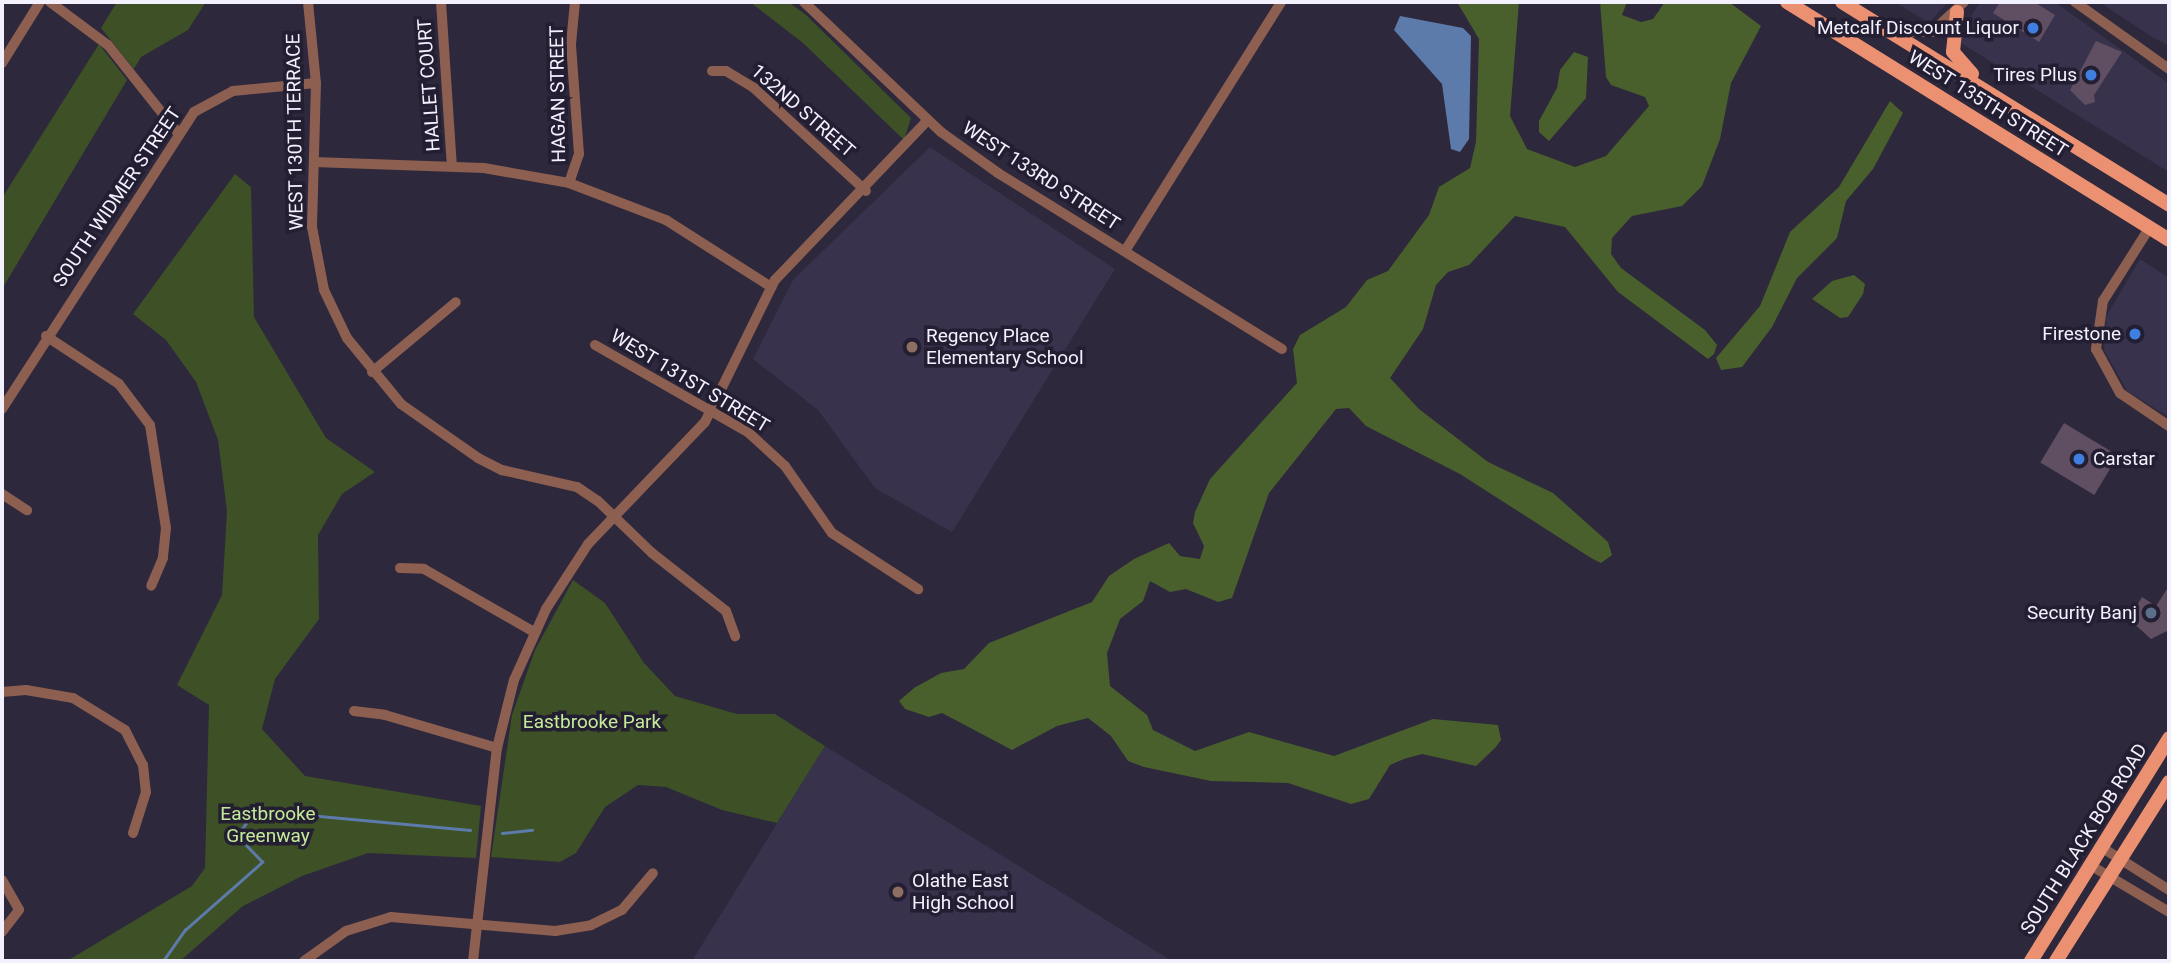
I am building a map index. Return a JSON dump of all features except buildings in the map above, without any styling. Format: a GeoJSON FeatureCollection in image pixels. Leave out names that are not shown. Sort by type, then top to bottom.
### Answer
{"type":"FeatureCollection","features":[{"type":"Feature","properties":{"kind":"main road","name":"WEST 135TH STREET"},"geometry":{"type":"LineString","coordinates":[[1787,2],[2169,240]]}},
{"type":"Feature","properties":{"kind":"main road","name":"WEST 135TH STREET"},"geometry":{"type":"LineString","coordinates":[[1842,2],[2169,205]]}},
{"type":"Feature","properties":{"kind":"main road"},"geometry":{"type":"LineString","coordinates":[[1960,7],[1952,45],[1959,64],[2102,156],[2103,164]]}},
{"type":"Feature","properties":{"kind":"main road","name":"SOUTH BLACK BOB ROAD"},"geometry":{"type":"LineString","coordinates":[[2031,961],[2169,738]]}},
{"type":"Feature","properties":{"kind":"main road"},"geometry":{"type":"LineString","coordinates":[[2056,961],[2169,782]]}},
{"type":"Feature","properties":{"kind":"street"},"geometry":{"type":"LineString","coordinates":[[2,63],[40,2]]}},
{"type":"Feature","properties":{"kind":"street"},"geometry":{"type":"LineString","coordinates":[[50,2],[108,45],[178,133]]}},
{"type":"Feature","properties":{"kind":"street","name":"WEST 130TH TERRACE"},"geometry":{"type":"LineString","coordinates":[[308,2],[316,83],[312,227],[321,281],[347,338],[372,372],[407,409],[478,458],[502,470],[577,486],[719,605],[731,618],[735,636]]}},
{"type":"Feature","properties":{"kind":"street","name":"HALLET COURT"},"geometry":{"type":"LineString","coordinates":[[441,2],[452,166]]}},
{"type":"Feature","properties":{"kind":"street","name":"HAGAN STREET"},"geometry":{"type":"LineString","coordinates":[[569,183],[579,154],[571,44],[575,2]]}},
{"type":"Feature","properties":{"kind":"street","name":"WEST 133RD STREET"},"geometry":{"type":"LineString","coordinates":[[804,2],[928,120],[998,173],[1282,349]]}},
{"type":"Feature","properties":{"kind":"street"},"geometry":{"type":"LineString","coordinates":[[1125,251],[1281,2]]}},
{"type":"Feature","properties":{"kind":"street"},"geometry":{"type":"LineString","coordinates":[[2075,2],[2169,69]]}},
{"type":"Feature","properties":{"kind":"street"},"geometry":{"type":"LineString","coordinates":[[1873,21],[1922,34],[1960,7]]}},
{"type":"Feature","properties":{"kind":"street","name":"132ND STREET"},"geometry":{"type":"LineString","coordinates":[[712,71],[726,71],[754,88],[866,191]]}},
{"type":"Feature","properties":{"kind":"street","name":"SOUTH WIDMER STREET"},"geometry":{"type":"LineString","coordinates":[[2,409],[178,133],[201,107],[225,93],[316,83]]}},
{"type":"Feature","properties":{"kind":"street"},"geometry":{"type":"LineString","coordinates":[[473,961],[497,748],[514,680],[534,632],[575,562],[613,517],[675,458],[712,412],[771,287],[793,259],[866,191],[928,120]]}},
{"type":"Feature","properties":{"kind":"street"},"geometry":{"type":"LineString","coordinates":[[314,162],[452,166],[569,183],[666,220],[771,287]]}},
{"type":"Feature","properties":{"kind":"street"},"geometry":{"type":"LineString","coordinates":[[2150,227],[2103,301],[2096,349],[2120,393],[2169,426]]}},
{"type":"Feature","properties":{"kind":"street"},"geometry":{"type":"LineString","coordinates":[[372,372],[456,302]]}},
{"type":"Feature","properties":{"kind":"street"},"geometry":{"type":"LineString","coordinates":[[47,336],[120,384],[150,425],[166,528],[163,558],[151,586]]}},
{"type":"Feature","properties":{"kind":"street","name":"WEST 131ST STREET"},"geometry":{"type":"LineString","coordinates":[[594,345],[749,433],[785,466],[832,533],[918,589]]}},
{"type":"Feature","properties":{"kind":"street"},"geometry":{"type":"LineString","coordinates":[[2,494],[27,510]]}},
{"type":"Feature","properties":{"kind":"street"},"geometry":{"type":"LineString","coordinates":[[400,568],[424,569],[534,632]]}},
{"type":"Feature","properties":{"kind":"street"},"geometry":{"type":"LineString","coordinates":[[2,692],[26,690],[73,698],[125,730],[143,765],[146,792],[133,833]]}},
{"type":"Feature","properties":{"kind":"street"},"geometry":{"type":"LineString","coordinates":[[354,711],[385,715],[497,748]]}},
{"type":"Feature","properties":{"kind":"street"},"geometry":{"type":"LineString","coordinates":[[2101,847],[2169,890]]}},
{"type":"Feature","properties":{"kind":"street"},"geometry":{"type":"LineString","coordinates":[[2090,865],[2169,912]]}},
{"type":"Feature","properties":{"kind":"street"},"geometry":{"type":"LineString","coordinates":[[304,961],[333,939],[376,919],[477,922],[555,931],[592,925],[622,910],[653,873]]}},
{"type":"Feature","properties":{"kind":"street"},"geometry":{"type":"LineString","coordinates":[[2,880],[19,910],[2,932]]}},
{"type":"Feature","properties":{"kind":"shaded area"},"geometry":{"type":"Polygon","coordinates":[[[1895,2],[1948,2],[1929,23],[1895,2]]]}},
{"type":"Feature","properties":{"kind":"shaded area"},"geometry":{"type":"Polygon","coordinates":[[[1980,2],[2055,2],[2169,84],[2169,172],[1961,43],[1961,32],[1980,2]]]}},
{"type":"Feature","properties":{"kind":"shaded area"},"geometry":{"type":"Polygon","coordinates":[[[2099,2],[2169,2],[2169,46],[2152,37],[2099,2]]]}},
{"type":"Feature","properties":{"kind":"shaded area","name":"Regency Place Elementary School"},"geometry":{"type":"Polygon","coordinates":[[[930,147],[1115,269],[952,532],[875,488],[818,410],[753,359],[793,280],[930,147]]]}},
{"type":"Feature","properties":{"kind":"shaded area"},"geometry":{"type":"Polygon","coordinates":[[[2140,259],[2169,278],[2169,417],[2127,391],[2104,350],[2106,317],[2140,259]]]}},
{"type":"Feature","properties":{"kind":"shaded area","name":"Olathe East High School"},"geometry":{"type":"Polygon","coordinates":[[[825,746],[1172,961],[692,961],[825,746]]]}},
{"type":"Feature","properties":{"kind":"green space"},"geometry":{"type":"Polygon","coordinates":[[[117,2],[203,2],[204,5],[188,30],[141,57],[134,69],[101,28],[117,2]]]}},
{"type":"Feature","properties":{"kind":"green space"},"geometry":{"type":"Polygon","coordinates":[[[750,2],[788,2],[805,14],[911,118],[904,140],[803,43],[750,2]]]}},
{"type":"Feature","properties":{"kind":"green space"},"geometry":{"type":"Polygon","coordinates":[[[1457,2],[1519,2],[1510,116],[1527,149],[1575,167],[1606,156],[1649,106],[1645,97],[1611,85],[1606,77],[1600,2],[1627,2],[1622,15],[1641,22],[1653,19],[1665,2],[1729,2],[1761,26],[1731,83],[1720,139],[1702,186],[1682,206],[1632,216],[1612,238],[1611,254],[1621,268],[1705,330],[1717,345],[1714,354],[1708,359],[1618,292],[1565,227],[1515,216],[1469,265],[1448,272],[1436,285],[1423,329],[1390,378],[1419,409],[1488,462],[1553,493],[1608,542],[1612,555],[1601,563],[1591,558],[1460,474],[1366,426],[1349,408],[1336,409],[1269,493],[1232,598],[1218,602],[1186,589],[1170,592],[1150,581],[1143,601],[1120,619],[1107,653],[1110,686],[1147,715],[1153,730],[1195,751],[1249,732],[1334,756],[1433,719],[1498,725],[1501,740],[1495,748],[1476,766],[1422,754],[1404,759],[1390,765],[1369,799],[1351,804],[1288,783],[1211,781],[1144,767],[1128,761],[1111,736],[1088,718],[1057,726],[1012,750],[942,713],[929,717],[905,709],[899,701],[914,688],[941,673],[964,669],[989,643],[1092,602],[1109,576],[1134,559],[1169,543],[1180,556],[1200,559],[1204,546],[1193,523],[1195,512],[1210,479],[1297,383],[1293,349],[1300,335],[1346,307],[1367,280],[1388,271],[1429,215],[1439,187],[1470,168],[1476,142],[1479,39],[1457,2]]]}},
{"type":"Feature","properties":{"kind":"green space"},"geometry":{"type":"Polygon","coordinates":[[[99,44],[127,80],[2,289],[2,198],[99,44]]]}},
{"type":"Feature","properties":{"kind":"green space"},"geometry":{"type":"Polygon","coordinates":[[[1574,52],[1588,57],[1586,98],[1549,141],[1539,132],[1539,121],[1557,88],[1560,70],[1574,52]]]}},
{"type":"Feature","properties":{"kind":"green space"},"geometry":{"type":"Polygon","coordinates":[[[1890,101],[1903,113],[1873,169],[1846,201],[1837,238],[1797,278],[1772,327],[1742,367],[1721,370],[1716,358],[1760,306],[1790,232],[1839,187],[1890,101]]]}},
{"type":"Feature","properties":{"kind":"green space","name":"Eastbrooke Greenway"},"geometry":{"type":"Polygon","coordinates":[[[235,174],[251,187],[254,317],[326,438],[375,472],[342,494],[318,535],[319,619],[275,679],[262,729],[305,776],[481,806],[476,858],[368,853],[302,876],[243,906],[180,961],[67,961],[192,886],[205,868],[209,705],[177,685],[222,595],[227,511],[218,440],[196,382],[166,340],[133,314],[235,174]]]}},
{"type":"Feature","properties":{"kind":"green space"},"geometry":{"type":"Polygon","coordinates":[[[1854,275],[1865,284],[1863,294],[1848,317],[1840,318],[1812,299],[1832,281],[1854,275]]]}},
{"type":"Feature","properties":{"kind":"green space","name":"Eastbrooke Park"},"geometry":{"type":"Polygon","coordinates":[[[573,580],[605,603],[644,663],[675,696],[737,714],[775,714],[825,746],[777,823],[722,810],[666,787],[638,785],[605,807],[576,853],[560,862],[491,857],[512,715],[535,650],[573,580]]]}},
{"type":"Feature","properties":{"kind":"water"},"geometry":{"type":"Polygon","coordinates":[[[1400,16],[1463,28],[1471,36],[1469,139],[1460,152],[1451,149],[1442,84],[1394,30],[1400,16]]]}},
{"type":"Feature","properties":{"kind":"waterway"},"geometry":{"type":"LineString","coordinates":[[163,961],[185,930],[262,862],[237,836],[255,810],[470,830]]}},
{"type":"Feature","properties":{"kind":"waterway"},"geometry":{"type":"LineString","coordinates":[[502,833],[532,830]]}},
{"type":"Feature","properties":{"kind":"place","name":"Metcalf Discount Liquor"},"geometry":{"type":"Point","coordinates":[2033,28]}},
{"type":"Feature","properties":{"kind":"place","name":"Tires Plus"},"geometry":{"type":"Point","coordinates":[2091,75]}},
{"type":"Feature","properties":{"kind":"place","name":"Firestone"},"geometry":{"type":"Point","coordinates":[2135,334]}},
{"type":"Feature","properties":{"kind":"place","name":"Regency Place Elementary School"},"geometry":{"type":"Point","coordinates":[912,347]}},
{"type":"Feature","properties":{"kind":"place","name":"Carstar"},"geometry":{"type":"Point","coordinates":[2079,459]}},
{"type":"Feature","properties":{"kind":"place","name":"Security Banj"},"geometry":{"type":"Point","coordinates":[2151,613]}},
{"type":"Feature","properties":{"kind":"place","name":"Olathe East High School"},"geometry":{"type":"Point","coordinates":[898,892]}}]}
